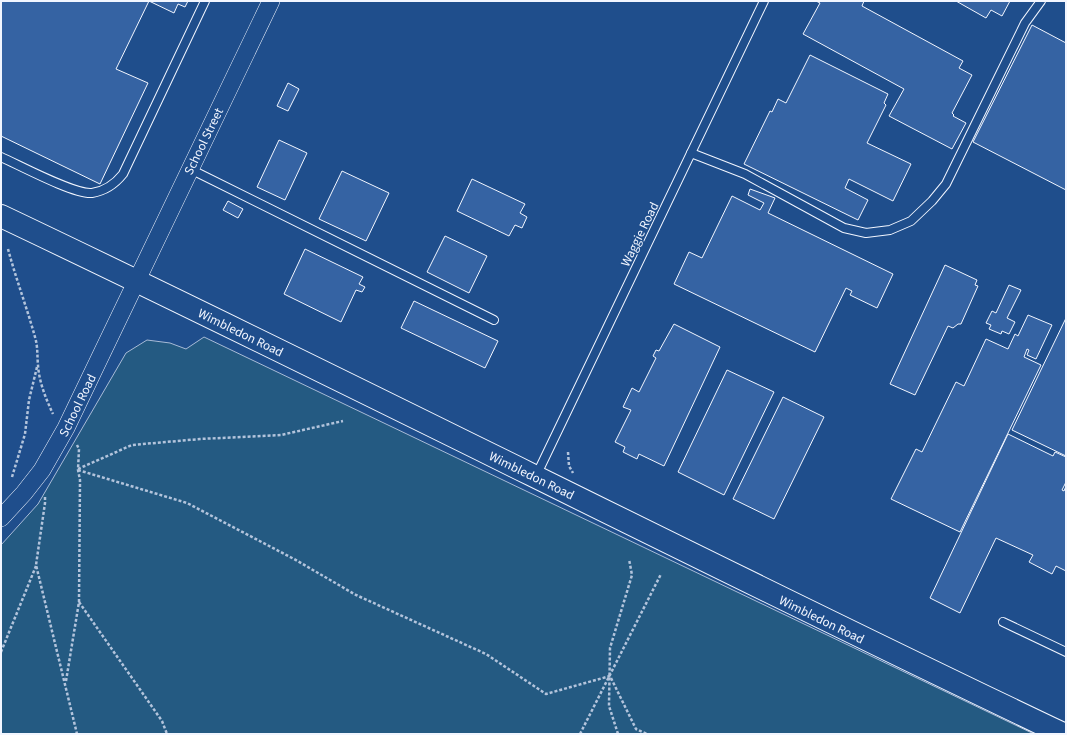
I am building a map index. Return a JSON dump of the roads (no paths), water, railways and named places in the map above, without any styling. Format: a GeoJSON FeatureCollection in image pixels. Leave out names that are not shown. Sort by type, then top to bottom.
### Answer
{"type":"FeatureCollection","features":[{"type":"Feature","properties":{"kind":"main road","name":"Wimbledon Road"},"geometry":{"type":"LineString","coordinates":[[1,216],[136,280],[842,628],[1063,734]]}},
{"type":"Feature","properties":{"kind":"street","name":"School Street"},"geometry":{"type":"LineString","coordinates":[[136,280],[271,1]]}},
{"type":"Feature","properties":{"kind":"street","name":"School Road"},"geometry":{"type":"LineString","coordinates":[[1,518],[42,470],[54,450],[85,390],[136,280]]}},
{"type":"Feature","properties":{"kind":"lane"},"geometry":{"type":"LineString","coordinates":[[1,157],[74,190],[91,193],[102,190],[117,181],[123,174],[205,1]]}},
{"type":"Feature","properties":{"kind":"lane","name":"Waggie Road"},"geometry":{"type":"LineString","coordinates":[[536,477],[764,1]]}},
{"type":"Feature","properties":{"kind":"lane"},"geometry":{"type":"LineString","coordinates":[[691,153],[745,174],[844,228],[866,233],[890,230],[911,221],[932,201],[946,184],[1025,23],[1041,1]]}},
{"type":"Feature","properties":{"kind":"lane"},"geometry":{"type":"LineString","coordinates":[[190,169],[494,320]]}},
{"type":"Feature","properties":{"kind":"lane"},"geometry":{"type":"LineString","coordinates":[[1003,622],[1066,652]]}}]}
